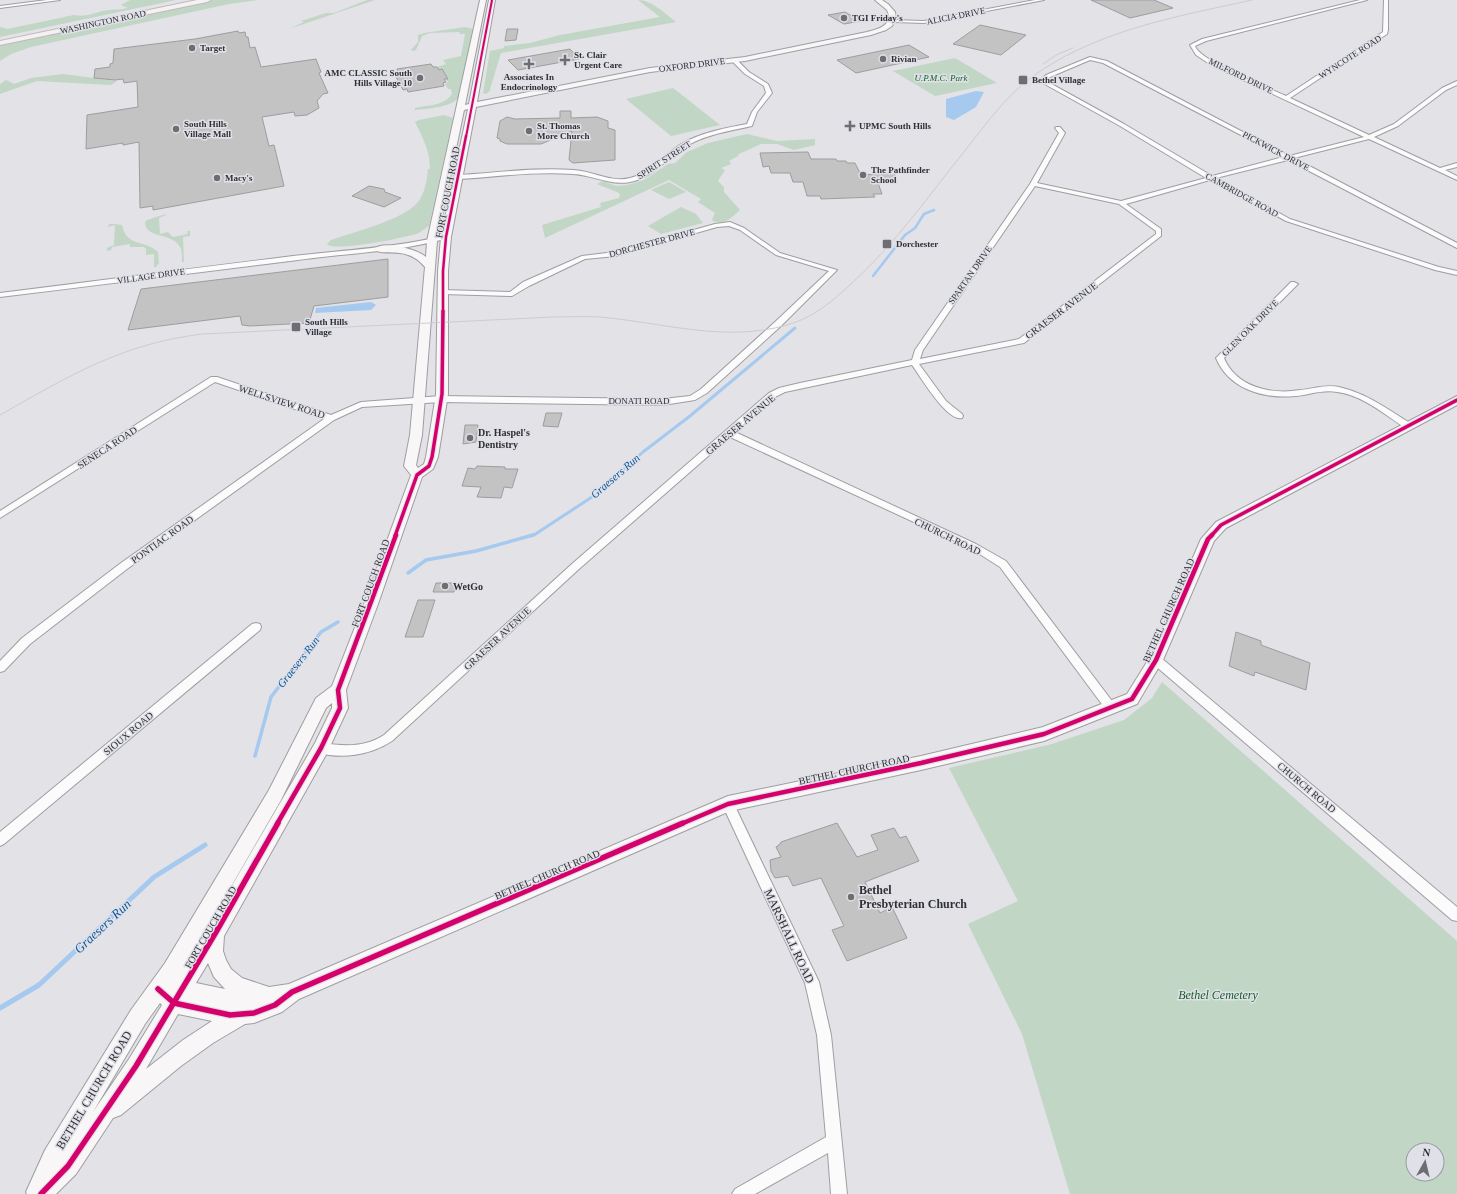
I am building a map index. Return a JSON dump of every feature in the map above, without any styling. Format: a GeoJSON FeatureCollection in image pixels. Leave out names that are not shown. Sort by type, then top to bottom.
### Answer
{"type":"FeatureCollection","features":[{"type":"Feature","properties":{"kind":"main road","name":"WASHINGTON ROAD"},"geometry":{"type":"LineString","coordinates":[[0,39],[185,0]]}},
{"type":"Feature","properties":{"kind":"main road","name":"WASHINGTON ROAD"},"geometry":{"type":"LineString","coordinates":[[0,43],[206,0]]}},
{"type":"Feature","properties":{"kind":"street"},"geometry":{"type":"LineString","coordinates":[[0,7],[58,0]]}},
{"type":"Feature","properties":{"kind":"street","name":"FORT COUCH ROAD"},"geometry":{"type":"LineString","coordinates":[[417,475],[410,466],[416,435],[423,331],[432,239],[482,8],[482,0]]}},
{"type":"Feature","properties":{"kind":"street","name":"FORT COUCH ROAD"},"geometry":{"type":"LineString","coordinates":[[102,1119],[136,1066],[216,932],[321,748],[340,708],[338,690],[372,604],[417,475],[429,466],[441,399],[443,376],[443,292],[446,237],[492,8],[492,0]]}},
{"type":"Feature","properties":{"kind":"street"},"geometry":{"type":"LineString","coordinates":[[878,0],[891,10],[893,21]]}},
{"type":"Feature","properties":{"kind":"street","name":"ALICIA DRIVE"},"geometry":{"type":"LineString","coordinates":[[893,21],[924,22],[1042,0]]}},
{"type":"Feature","properties":{"kind":"street","name":"MILFORD DRIVE"},"geometry":{"type":"LineString","coordinates":[[1365,0],[1204,40],[1192,45],[1193,50],[1208,61],[1457,178]]}},
{"type":"Feature","properties":{"kind":"street","name":"WYNCOTE ROAD"},"geometry":{"type":"LineString","coordinates":[[1286,98],[1375,42],[1385,33],[1387,26],[1386,0]]}},
{"type":"Feature","properties":{"kind":"street","name":"OXFORD DRIVE"},"geometry":{"type":"LineString","coordinates":[[460,107],[650,70],[734,60],[865,36],[884,29],[893,21]]}},
{"type":"Feature","properties":{"kind":"street","name":"CAMBRIDGE ROAD"},"geometry":{"type":"LineString","coordinates":[[1094,58],[1068,66],[1048,76],[1043,81],[1122,125],[1211,178],[1288,220],[1437,269],[1457,273]]}},
{"type":"Feature","properties":{"kind":"street","name":"PICKWICK DRIVE"},"geometry":{"type":"LineString","coordinates":[[1094,58],[1105,62],[1457,246]]}},
{"type":"Feature","properties":{"kind":"street","name":"SPIRIT STREET"},"geometry":{"type":"LineString","coordinates":[[458,177],[566,172],[584,173],[615,180],[628,181],[641,178],[687,143],[722,131],[750,125],[750,117],[766,100],[769,93],[766,86],[746,73],[734,60]]}},
{"type":"Feature","properties":{"kind":"street"},"geometry":{"type":"LineString","coordinates":[[1121,203],[1288,157],[1369,137],[1396,125],[1444,89],[1457,83]]}},
{"type":"Feature","properties":{"kind":"street","name":"SPARTAN DRIVE"},"geometry":{"type":"LineString","coordinates":[[915,363],[918,350],[1033,184],[1062,133],[1058,128]]}},
{"type":"Feature","properties":{"kind":"street"},"geometry":{"type":"LineString","coordinates":[[1440,170],[1457,165]]}},
{"type":"Feature","properties":{"kind":"street","name":"GRAESER AVENUE"},"geometry":{"type":"LineString","coordinates":[[321,748],[353,751],[365,750],[388,738],[576,566],[772,395],[782,390],[1020,341],[1159,236],[1159,230],[1121,203],[1033,184]]}},
{"type":"Feature","properties":{"kind":"street","name":"DORCHESTER DRIVE"},"geometry":{"type":"LineString","coordinates":[[443,292],[512,294],[526,284],[584,257],[616,254],[710,227],[730,224],[742,229],[778,254],[834,270]]}},
{"type":"Feature","properties":{"kind":"street","name":"VILLAGE DRIVE"},"geometry":{"type":"LineString","coordinates":[[302,257],[317,252],[345,248],[446,237]]}},
{"type":"Feature","properties":{"kind":"street","name":"VILLAGE DRIVE"},"geometry":{"type":"LineString","coordinates":[[0,295],[302,257],[379,249],[432,239]]}},
{"type":"Feature","properties":{"kind":"street"},"geometry":{"type":"LineString","coordinates":[[379,249],[396,249],[410,252],[423,258],[429,266]]}},
{"type":"Feature","properties":{"kind":"street","name":"DONATI ROAD"},"geometry":{"type":"LineString","coordinates":[[419,400],[663,402],[692,398],[716,381],[834,270]]}},
{"type":"Feature","properties":{"kind":"street","name":"GLEN OAK DRIVE"},"geometry":{"type":"LineString","coordinates":[[1294,284],[1220,358],[1222,366],[1229,375],[1243,384],[1257,390],[1274,394],[1289,394],[1323,389],[1336,389],[1350,392],[1407,425]]}},
{"type":"Feature","properties":{"kind":"street"},"geometry":{"type":"LineString","coordinates":[[915,363],[943,403],[960,416]]}},
{"type":"Feature","properties":{"kind":"street","name":"WELLSVIEW ROAD"},"geometry":{"type":"LineString","coordinates":[[214,379],[332,418],[361,405],[419,400]]}},
{"type":"Feature","properties":{"kind":"street","name":"SENECA ROAD"},"geometry":{"type":"LineString","coordinates":[[0,515],[214,379]]}},
{"type":"Feature","properties":{"kind":"street","name":"BETHEL CHURCH ROAD"},"geometry":{"type":"LineString","coordinates":[[178,996],[250,1000],[292,992],[728,804],[921,763],[1044,734],[1132,699],[1156,660],[1208,539],[1221,526],[1407,425],[1457,400]]}},
{"type":"Feature","properties":{"kind":"street","name":"PONTIAC ROAD"},"geometry":{"type":"LineString","coordinates":[[0,668],[26,641],[124,566],[332,418]]}},
{"type":"Feature","properties":{"kind":"street","name":"CHURCH ROAD"},"geometry":{"type":"LineString","coordinates":[[729,433],[973,546],[1003,564],[1112,708]]}},
{"type":"Feature","properties":{"kind":"street","name":"SIOUX ROAD"},"geometry":{"type":"LineString","coordinates":[[0,840],[256,627]]}},
{"type":"Feature","properties":{"kind":"street","name":"CHURCH ROAD"},"geometry":{"type":"LineString","coordinates":[[1156,660],[1457,915]]}},
{"type":"Feature","properties":{"kind":"street","name":"FORT COUCH ROAD"},"geometry":{"type":"LineString","coordinates":[[158,989],[175,964],[275,795],[321,703],[338,690]]}},
{"type":"Feature","properties":{"kind":"street","name":"MARSHALL ROAD"},"geometry":{"type":"LineString","coordinates":[[728,804],[812,982],[824,1035],[835,1140],[838,1194]]}},
{"type":"Feature","properties":{"kind":"street"},"geometry":{"type":"LineString","coordinates":[[216,932],[214,951],[215,959],[222,974],[236,986],[269,996]]}},
{"type":"Feature","properties":{"kind":"street","name":"BETHEL CHURCH ROAD"},"geometry":{"type":"LineString","coordinates":[[36,1194],[53,1158],[138,1017],[158,989],[220,1014],[241,1015],[275,1005],[292,992]]}},
{"type":"Feature","properties":{"kind":"street"},"geometry":{"type":"LineString","coordinates":[[102,1119],[172,1059],[221,1026],[241,1015]]}},
{"type":"Feature","properties":{"kind":"street","name":"BETHEL CHURCH ROAD"},"geometry":{"type":"LineString","coordinates":[[41,1194],[68,1166],[102,1119]]}},
{"type":"Feature","properties":{"kind":"street"},"geometry":{"type":"LineString","coordinates":[[740,1194],[835,1140]]}},
{"type":"Feature","properties":{"kind":"green space"},"geometry":{"type":"Polygon","coordinates":[[[130,0],[176,0],[0,37],[0,27],[7,29],[74,15],[83,16],[105,11],[125,9],[128,8],[121,5],[130,0]]]}},
{"type":"Feature","properties":{"kind":"green space"},"geometry":{"type":"Polygon","coordinates":[[[212,0],[258,0],[229,4],[31,47],[11,54],[0,61],[0,45],[212,0]]]}},
{"type":"Feature","properties":{"kind":"green space"},"geometry":{"type":"Polygon","coordinates":[[[367,0],[375,0],[289,29],[304,22],[301,21],[326,13],[334,13],[367,0]]]}},
{"type":"Feature","properties":{"kind":"green space"},"geometry":{"type":"Polygon","coordinates":[[[638,0],[648,2],[663,11],[676,22],[501,53],[490,89],[491,90],[486,94],[483,93],[490,51],[504,48],[504,46],[530,43],[560,35],[660,17],[638,0]]]}},
{"type":"Feature","properties":{"kind":"green space"},"geometry":{"type":"Polygon","coordinates":[[[465,27],[473,29],[458,98],[450,104],[415,110],[415,108],[445,101],[452,94],[451,89],[448,89],[445,84],[448,82],[446,79],[448,78],[442,70],[439,70],[437,67],[446,64],[443,60],[461,56],[465,34],[459,34],[460,32],[430,33],[422,36],[416,50],[413,51],[411,50],[418,42],[418,35],[465,27]]]}},
{"type":"Feature","properties":{"kind":"green space","name":"U.P.M.C. Park"},"geometry":{"type":"Polygon","coordinates":[[[955,58],[997,83],[935,96],[893,71],[955,58]]]}},
{"type":"Feature","properties":{"kind":"green space"},"geometry":{"type":"Polygon","coordinates":[[[63,74],[117,81],[111,85],[37,81],[0,94],[0,84],[6,80],[14,84],[31,78],[63,74]]]}},
{"type":"Feature","properties":{"kind":"green space"},"geometry":{"type":"Polygon","coordinates":[[[673,88],[720,125],[671,136],[626,99],[673,88]]]}},
{"type":"Feature","properties":{"kind":"green space"},"geometry":{"type":"Polygon","coordinates":[[[444,115],[453,118],[429,226],[416,234],[385,241],[345,246],[328,245],[327,244],[331,240],[390,220],[411,208],[418,202],[424,191],[428,169],[430,169],[430,162],[423,139],[415,122],[444,115]]]}},
{"type":"Feature","properties":{"kind":"green space"},"geometry":{"type":"Polygon","coordinates":[[[747,134],[777,141],[815,139],[815,145],[794,150],[777,144],[761,144],[739,154],[729,161],[731,164],[721,168],[725,170],[718,181],[724,187],[724,192],[740,210],[727,221],[720,223],[712,220],[715,213],[698,202],[701,199],[669,180],[545,238],[542,225],[601,207],[600,203],[619,198],[620,194],[617,192],[597,184],[603,181],[616,186],[627,185],[644,180],[668,164],[675,163],[687,152],[708,143],[747,134]]]}},
{"type":"Feature","properties":{"kind":"green space"},"geometry":{"type":"Polygon","coordinates":[[[669,182],[686,192],[669,199],[651,190],[669,182]]]}},
{"type":"Feature","properties":{"kind":"green space"},"geometry":{"type":"Polygon","coordinates":[[[681,207],[696,214],[703,223],[661,234],[648,226],[681,207]]]}},
{"type":"Feature","properties":{"kind":"green space"},"geometry":{"type":"Polygon","coordinates":[[[166,214],[159,218],[160,234],[168,232],[173,237],[188,234],[187,231],[190,231],[190,236],[183,237],[184,262],[182,262],[181,249],[177,243],[167,237],[155,234],[146,228],[145,222],[147,220],[166,214]]]}},
{"type":"Feature","properties":{"kind":"green space"},"geometry":{"type":"Polygon","coordinates":[[[109,224],[122,225],[124,232],[132,240],[153,248],[158,252],[159,263],[156,267],[154,267],[154,254],[146,255],[146,249],[144,247],[130,247],[130,244],[112,247],[111,250],[107,251],[107,248],[114,245],[115,225],[108,227],[109,224]]]}},
{"type":"Feature","properties":{"kind":"green space","name":"Bethel Cemetery"},"geometry":{"type":"Polygon","coordinates":[[[1162,682],[1457,941],[1457,1194],[1070,1194],[1022,1034],[968,924],[1018,901],[949,768],[1052,744],[1124,720],[1152,698],[1162,682]]]}},
{"type":"Feature","properties":{"kind":"water"},"geometry":{"type":"Polygon","coordinates":[[[976,91],[984,92],[976,107],[954,120],[946,117],[946,99],[976,91]]]}},
{"type":"Feature","properties":{"kind":"water"},"geometry":{"type":"Polygon","coordinates":[[[371,302],[376,305],[371,310],[315,313],[316,308],[371,302]]]}},
{"type":"Feature","properties":{"kind":"building"},"geometry":{"type":"Polygon","coordinates":[[[1091,0],[1154,0],[1173,8],[1130,18],[1091,0]]]}},
{"type":"Feature","properties":{"kind":"building","name":"TGI Friday's"},"geometry":{"type":"Polygon","coordinates":[[[845,12],[861,21],[844,24],[828,15],[845,12]]]}},
{"type":"Feature","properties":{"kind":"building"},"geometry":{"type":"Polygon","coordinates":[[[980,25],[1026,35],[1001,55],[953,44],[980,25]]]}},
{"type":"Feature","properties":{"kind":"building"},"geometry":{"type":"Polygon","coordinates":[[[507,29],[518,29],[516,40],[505,41],[507,29]]]}},
{"type":"Feature","properties":{"kind":"building","name":"South Hills Village Mall"},"geometry":{"type":"Polygon","coordinates":[[[238,31],[239,33],[245,32],[246,37],[248,37],[250,48],[255,47],[261,67],[316,59],[321,72],[319,73],[328,93],[323,94],[317,101],[319,108],[307,115],[295,116],[294,112],[262,117],[269,146],[274,145],[284,186],[153,210],[153,206],[140,208],[139,142],[86,149],[87,115],[138,107],[137,81],[124,83],[123,79],[115,80],[94,78],[95,69],[110,67],[110,64],[113,63],[114,49],[195,39],[238,31]]]}},
{"type":"Feature","properties":{"kind":"building","name":"Rivian"},"geometry":{"type":"Polygon","coordinates":[[[909,45],[929,57],[856,73],[837,60],[909,45]]]}},
{"type":"Feature","properties":{"kind":"building"},"geometry":{"type":"Polygon","coordinates":[[[570,49],[579,59],[518,70],[508,60],[570,49]]]}},
{"type":"Feature","properties":{"kind":"building","name":"AMC CLASSIC South Hills Village 10"},"geometry":{"type":"Polygon","coordinates":[[[431,64],[439,70],[442,69],[448,79],[444,79],[446,82],[443,83],[444,86],[408,92],[407,89],[403,90],[394,73],[398,73],[397,69],[431,64]]]}},
{"type":"Feature","properties":{"kind":"building"},"geometry":{"type":"Polygon","coordinates":[[[560,111],[571,111],[571,118],[597,117],[608,121],[608,128],[615,130],[615,160],[573,163],[569,160],[572,131],[541,144],[507,144],[497,138],[500,121],[507,117],[515,119],[560,118],[560,111]]]}},
{"type":"Feature","properties":{"kind":"building","name":"The Pathfinder School"},"geometry":{"type":"Polygon","coordinates":[[[808,152],[811,159],[836,159],[837,161],[855,163],[861,175],[895,173],[895,181],[878,183],[882,194],[873,194],[875,197],[821,199],[820,196],[807,196],[803,182],[793,182],[790,173],[771,173],[769,166],[763,167],[760,153],[808,152]]]}},
{"type":"Feature","properties":{"kind":"building"},"geometry":{"type":"Polygon","coordinates":[[[369,186],[384,189],[385,192],[401,198],[384,207],[352,196],[369,186]]]}},
{"type":"Feature","properties":{"kind":"building"},"geometry":{"type":"Polygon","coordinates":[[[388,259],[388,297],[314,306],[309,323],[250,326],[242,325],[240,316],[128,330],[141,289],[388,259]]]}},
{"type":"Feature","properties":{"kind":"building"},"geometry":{"type":"Polygon","coordinates":[[[546,413],[562,413],[558,427],[543,426],[546,413]]]}},
{"type":"Feature","properties":{"kind":"building","name":"Dr. Haspel's Dentistry"},"geometry":{"type":"Polygon","coordinates":[[[465,425],[478,425],[476,442],[463,444],[465,425]]]}},
{"type":"Feature","properties":{"kind":"building"},"geometry":{"type":"Polygon","coordinates":[[[477,466],[518,469],[512,488],[504,487],[501,498],[477,497],[481,487],[462,486],[468,468],[475,469],[477,466]]]}},
{"type":"Feature","properties":{"kind":"building","name":"WetGo"},"geometry":{"type":"Polygon","coordinates":[[[436,583],[457,583],[454,592],[433,592],[436,583]]]}},
{"type":"Feature","properties":{"kind":"building"},"geometry":{"type":"Polygon","coordinates":[[[418,600],[435,600],[423,637],[405,637],[418,600]]]}},
{"type":"Feature","properties":{"kind":"building"},"geometry":{"type":"Polygon","coordinates":[[[1236,632],[1261,641],[1261,645],[1310,663],[1306,690],[1255,672],[1254,676],[1229,666],[1236,632]]]}},
{"type":"Feature","properties":{"kind":"building","name":"Bethel Presbyterian Church"},"geometry":{"type":"Polygon","coordinates":[[[837,823],[857,857],[878,850],[871,835],[894,828],[900,838],[906,836],[919,861],[865,882],[880,913],[892,907],[907,938],[847,961],[832,930],[844,926],[821,878],[793,886],[788,876],[775,878],[771,871],[770,860],[781,857],[776,847],[781,842],[837,823]]]}},
{"type":"Feature","properties":{"kind":"waterway","name":"Graesers Run"},"geometry":{"type":"LineString","coordinates":[[873,276],[905,235],[915,228],[924,214],[934,210]]}},
{"type":"Feature","properties":{"kind":"waterway","name":"Graesers Run"},"geometry":{"type":"LineString","coordinates":[[530,536],[534,535],[595,495],[643,452],[690,416],[795,328]]}},
{"type":"Feature","properties":{"kind":"waterway","name":"Graesers Run"},"geometry":{"type":"LineString","coordinates":[[408,573],[426,560],[476,551],[533,535]]}},
{"type":"Feature","properties":{"kind":"waterway","name":"Graesers Run"},"geometry":{"type":"LineString","coordinates":[[255,756],[271,697],[321,632],[338,622]]}},
{"type":"Feature","properties":{"kind":"waterway","name":"Graesers Run"},"geometry":{"type":"LineString","coordinates":[[0,1008],[39,985],[154,877],[205,845]]}},
{"type":"Feature","properties":{"kind":"tram line"},"geometry":{"type":"LineString","coordinates":[[0,415],[49,387],[96,364],[146,345],[202,334],[553,317],[599,317],[716,332],[763,330],[787,325],[805,318],[822,308],[845,290],[868,268],[912,218],[996,112],[1011,95],[1028,80],[1053,63],[1079,49],[1107,38],[1164,20],[1252,0]]}},
{"type":"Feature","properties":{"kind":"tram line"},"geometry":{"type":"LineString","coordinates":[[1043,64],[1058,54],[1073,48]]}},
{"type":"Feature","properties":{"kind":"cycle path"},"geometry":{"type":"LineString","coordinates":[[41,1194],[68,1166],[136,1066],[216,932],[321,748],[340,708],[338,690],[371,604],[417,475],[429,466],[432,457],[442,394],[443,271],[446,237],[489,22],[492,0]]}},
{"type":"Feature","properties":{"kind":"cycle path"},"geometry":{"type":"LineString","coordinates":[[158,989],[174,1003],[230,1015],[254,1013],[275,1005],[292,992],[728,804],[921,763],[1044,734],[1132,699],[1156,660],[1208,539],[1221,525],[1457,400]]}},
{"type":"Feature","properties":{"kind":"place","name":"TGI Friday's"},"geometry":{"type":"Point","coordinates":[844,18]}},
{"type":"Feature","properties":{"kind":"place","name":"Target"},"geometry":{"type":"Point","coordinates":[192,48]}},
{"type":"Feature","properties":{"kind":"place","name":"Rivian"},"geometry":{"type":"Point","coordinates":[883,59]}},
{"type":"Feature","properties":{"kind":"place","name":"St. Clair Urgent Care"},"geometry":{"type":"Point","coordinates":[565,60]}},
{"type":"Feature","properties":{"kind":"place","name":"Associates In Endocrinology"},"geometry":{"type":"Point","coordinates":[529,64]}},
{"type":"Feature","properties":{"kind":"place","name":"AMC CLASSIC South Hills Village 10"},"geometry":{"type":"Point","coordinates":[420,78]}},
{"type":"Feature","properties":{"kind":"place","name":"Bethel Village"},"geometry":{"type":"Point","coordinates":[1023,80]}},
{"type":"Feature","properties":{"kind":"place","name":"UPMC South Hills"},"geometry":{"type":"Point","coordinates":[850,126]}},
{"type":"Feature","properties":{"kind":"place","name":"South Hills Village Mall"},"geometry":{"type":"Point","coordinates":[176,129]}},
{"type":"Feature","properties":{"kind":"place","name":"St. Thomas More Church"},"geometry":{"type":"Point","coordinates":[529,131]}},
{"type":"Feature","properties":{"kind":"place","name":"The Pathfinder School"},"geometry":{"type":"Point","coordinates":[863,175]}},
{"type":"Feature","properties":{"kind":"place","name":"Macy's"},"geometry":{"type":"Point","coordinates":[217,178]}},
{"type":"Feature","properties":{"kind":"place","name":"Dorchester"},"geometry":{"type":"Point","coordinates":[887,244]}},
{"type":"Feature","properties":{"kind":"place","name":"South Hills Village"},"geometry":{"type":"Point","coordinates":[296,327]}},
{"type":"Feature","properties":{"kind":"place","name":"Dr. Haspel's Dentistry"},"geometry":{"type":"Point","coordinates":[470,438]}},
{"type":"Feature","properties":{"kind":"place","name":"WetGo"},"geometry":{"type":"Point","coordinates":[445,586]}},
{"type":"Feature","properties":{"kind":"place","name":"Bethel Presbyterian Church"},"geometry":{"type":"Point","coordinates":[851,897]}}]}
